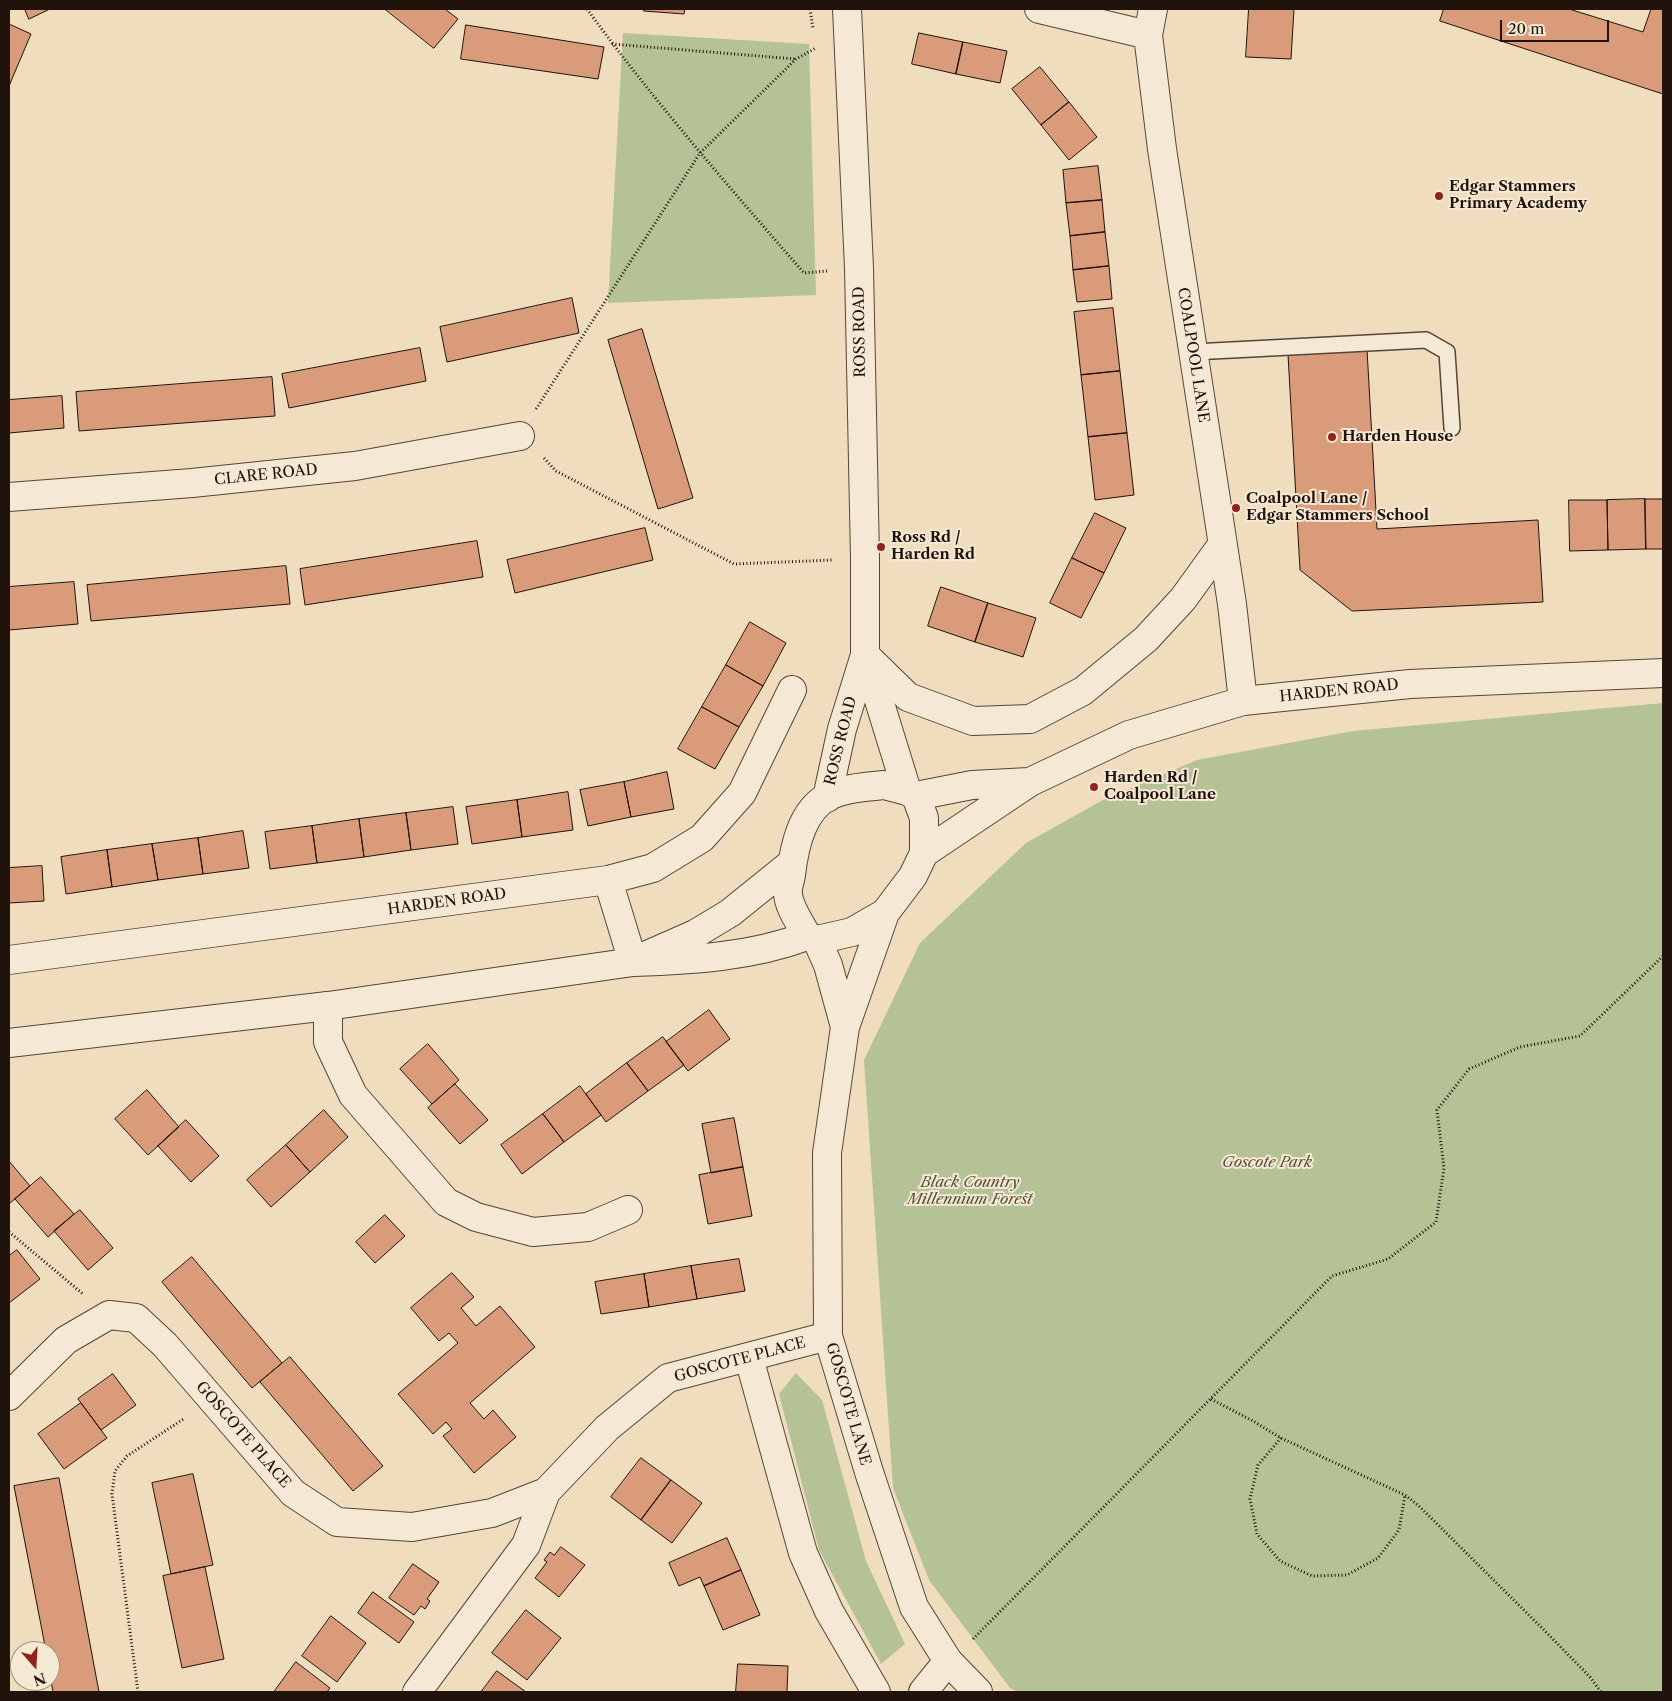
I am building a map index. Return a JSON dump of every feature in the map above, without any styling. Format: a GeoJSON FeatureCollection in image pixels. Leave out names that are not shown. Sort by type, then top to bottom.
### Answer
{"type":"FeatureCollection","features":[{"type":"Feature","properties":{"kind":"street","name":"ROSS ROAD"},"geometry":{"type":"LineString","coordinates":[[827,798],[842,729],[865,656],[859,268],[847,9]]}},
{"type":"Feature","properties":{"kind":"street"},"geometry":{"type":"LineString","coordinates":[[1039,9],[1148,35]]}},
{"type":"Feature","properties":{"kind":"street","name":"COALPOOL LANE"},"geometry":{"type":"LineString","coordinates":[[1153,9],[1148,35],[1162,149],[1232,604],[1243,701]]}},
{"type":"Feature","properties":{"kind":"street","name":"CLARE ROAD"},"geometry":{"type":"LineString","coordinates":[[9,497],[192,483],[355,466],[520,436]]}},
{"type":"Feature","properties":{"kind":"street"},"geometry":{"type":"LineString","coordinates":[[865,656],[908,696],[973,721],[1030,719],[1083,692],[1146,639],[1182,599],[1222,545]]}},
{"type":"Feature","properties":{"kind":"street","name":"ROSS ROAD"},"geometry":{"type":"LineString","coordinates":[[865,656],[911,793]]}},
{"type":"Feature","properties":{"kind":"street","name":"HARDEN ROAD"},"geometry":{"type":"LineString","coordinates":[[924,853],[1030,782],[1128,736],[1243,701],[1410,684],[1663,674]]}},
{"type":"Feature","properties":{"kind":"street","name":"HARDEN ROAD"},"geometry":{"type":"LineString","coordinates":[[9,960],[608,880],[653,868],[702,838],[742,793],[792,690]]}},
{"type":"Feature","properties":{"kind":"street","name":"HARDEN ROAD"},"geometry":{"type":"LineString","coordinates":[[911,793],[1030,782]]}},
{"type":"Feature","properties":{"kind":"street"},"geometry":{"type":"LineString","coordinates":[[9,1042],[328,1006],[633,962],[678,961],[740,955],[812,938],[852,932],[884,913],[913,876],[924,853],[924,818],[911,793],[884,785],[850,789],[827,798],[812,812],[797,841],[788,894],[794,912],[812,938]]}},
{"type":"Feature","properties":{"kind":"street"},"geometry":{"type":"LineString","coordinates":[[633,962],[695,934],[730,913],[792,863]]}},
{"type":"Feature","properties":{"kind":"street"},"geometry":{"type":"LineString","coordinates":[[608,880],[633,962]]}},
{"type":"Feature","properties":{"kind":"street","name":"GOSCOTE LANE"},"geometry":{"type":"LineString","coordinates":[[884,913],[845,1027],[827,1153],[828,1336],[868,1472],[914,1607],[948,1661],[978,1692]]}},
{"type":"Feature","properties":{"kind":"street","name":"GOSCOTE LANE"},"geometry":{"type":"LineString","coordinates":[[812,938],[828,965],[845,1027]]}},
{"type":"Feature","properties":{"kind":"street"},"geometry":{"type":"LineString","coordinates":[[328,1006],[328,1042],[353,1095],[446,1202],[476,1217],[533,1232],[588,1227],[628,1210]]}},
{"type":"Feature","properties":{"kind":"street"},"geometry":{"type":"LineString","coordinates":[[9,1396],[66,1340],[109,1314]]}},
{"type":"Feature","properties":{"kind":"street","name":"GOSCOTE PLACE"},"geometry":{"type":"LineString","coordinates":[[109,1314],[136,1318],[165,1344],[293,1493],[337,1522],[412,1527],[492,1513],[546,1492],[607,1428],[668,1378],[828,1336]]}},
{"type":"Feature","properties":{"kind":"street"},"geometry":{"type":"LineString","coordinates":[[749,1358],[803,1553],[829,1611],[876,1692]]}},
{"type":"Feature","properties":{"kind":"street"},"geometry":{"type":"LineString","coordinates":[[417,1692],[526,1545],[546,1492]]}},
{"type":"Feature","properties":{"kind":"street"},"geometry":{"type":"LineString","coordinates":[[923,1692],[948,1661]]}},
{"type":"Feature","properties":{"kind":"lane"},"geometry":{"type":"LineString","coordinates":[[1193,352],[1426,340],[1447,352],[1452,428]]}},
{"type":"Feature","properties":{"kind":"path"},"geometry":{"type":"LineString","coordinates":[[587,9],[612,44],[700,154],[804,273],[859,268]]}},
{"type":"Feature","properties":{"kind":"path"},"geometry":{"type":"LineString","coordinates":[[810,9],[816,48],[796,59],[700,154],[536,408],[520,436],[556,471],[734,564],[865,559]]}},
{"type":"Feature","properties":{"kind":"path"},"geometry":{"type":"LineString","coordinates":[[612,44],[796,59]]}},
{"type":"Feature","properties":{"kind":"path"},"geometry":{"type":"LineString","coordinates":[[948,1661],[973,1639],[1332,1276],[1388,1260],[1436,1222],[1444,1168],[1437,1110],[1469,1068],[1520,1047],[1580,1036],[1663,956]]}},
{"type":"Feature","properties":{"kind":"path"},"geometry":{"type":"LineString","coordinates":[[9,1232],[109,1314]]}},
{"type":"Feature","properties":{"kind":"path"},"geometry":{"type":"LineString","coordinates":[[1211,1399],[1281,1438],[1404,1495],[1419,1506],[1542,1627],[1590,1677],[1601,1692]]}},
{"type":"Feature","properties":{"kind":"path"},"geometry":{"type":"LineString","coordinates":[[138,1692],[112,1494],[115,1471],[128,1456],[213,1400]]}},
{"type":"Feature","properties":{"kind":"path"},"geometry":{"type":"LineString","coordinates":[[1281,1438],[1258,1465],[1250,1499],[1258,1534],[1280,1561],[1312,1576],[1347,1575],[1378,1558],[1399,1530],[1404,1495]]}},
{"type":"Feature","properties":{"kind":"green space"},"geometry":{"type":"Polygon","coordinates":[[[623,33],[809,44],[816,295],[608,303],[623,33]]]}},
{"type":"Feature","properties":{"kind":"green space","name":"Goscote Park"},"geometry":{"type":"Polygon","coordinates":[[[1663,703],[1663,1692],[1018,1692],[1010,1688],[929,1580],[893,1488],[864,1060],[920,943],[1026,843],[1103,800],[1197,760],[1353,731],[1663,703]]]}},
{"type":"Feature","properties":{"kind":"green space"},"geometry":{"type":"Polygon","coordinates":[[[796,1373],[822,1400],[866,1561],[905,1644],[881,1664],[819,1550],[779,1394],[796,1373]]]}},
{"type":"Feature","properties":{"kind":"building"},"geometry":{"type":"Polygon","coordinates":[[[25,9],[50,9],[29,19],[25,9]]]}},
{"type":"Feature","properties":{"kind":"building"},"geometry":{"type":"Polygon","coordinates":[[[385,9],[445,9],[458,19],[434,48],[385,9]]]}},
{"type":"Feature","properties":{"kind":"building"},"geometry":{"type":"Polygon","coordinates":[[[644,9],[685,9],[684,14],[644,11],[644,9]]]}},
{"type":"Feature","properties":{"kind":"building"},"geometry":{"type":"Polygon","coordinates":[[[1249,9],[1294,9],[1291,59],[1246,57],[1249,9]]]}},
{"type":"Feature","properties":{"kind":"building"},"geometry":{"type":"Polygon","coordinates":[[[1444,9],[1569,9],[1643,32],[1651,9],[1663,9],[1663,94],[1440,21],[1444,9]]]}},
{"type":"Feature","properties":{"kind":"building"},"geometry":{"type":"Polygon","coordinates":[[[9,24],[31,34],[9,86],[9,24]]]}},
{"type":"Feature","properties":{"kind":"building"},"geometry":{"type":"Polygon","coordinates":[[[466,25],[604,47],[598,79],[461,59],[466,25]]]}},
{"type":"Feature","properties":{"kind":"building"},"geometry":{"type":"Polygon","coordinates":[[[919,33],[963,42],[956,74],[912,64],[919,33]]]}},
{"type":"Feature","properties":{"kind":"building"},"geometry":{"type":"Polygon","coordinates":[[[963,42],[1007,51],[1000,83],[956,74],[963,42]]]}},
{"type":"Feature","properties":{"kind":"building"},"geometry":{"type":"Polygon","coordinates":[[[1040,67],[1069,102],[1041,125],[1012,89],[1040,67]]]}},
{"type":"Feature","properties":{"kind":"building"},"geometry":{"type":"Polygon","coordinates":[[[1069,102],[1097,137],[1069,160],[1041,125],[1069,102]]]}},
{"type":"Feature","properties":{"kind":"building"},"geometry":{"type":"Polygon","coordinates":[[[1098,166],[1102,200],[1066,203],[1063,170],[1098,166]]]}},
{"type":"Feature","properties":{"kind":"building"},"geometry":{"type":"Polygon","coordinates":[[[1102,200],[1105,232],[1070,236],[1066,203],[1102,200]]]}},
{"type":"Feature","properties":{"kind":"building"},"geometry":{"type":"Polygon","coordinates":[[[1105,232],[1109,266],[1073,270],[1070,236],[1105,232]]]}},
{"type":"Feature","properties":{"kind":"building"},"geometry":{"type":"Polygon","coordinates":[[[1109,266],[1112,299],[1077,302],[1073,270],[1109,266]]]}},
{"type":"Feature","properties":{"kind":"building"},"geometry":{"type":"Polygon","coordinates":[[[572,298],[579,333],[447,362],[440,327],[572,298]]]}},
{"type":"Feature","properties":{"kind":"building"},"geometry":{"type":"Polygon","coordinates":[[[1113,308],[1120,371],[1081,375],[1074,312],[1113,308]]]}},
{"type":"Feature","properties":{"kind":"building"},"geometry":{"type":"Polygon","coordinates":[[[642,329],[693,498],[658,509],[608,340],[642,329]]]}},
{"type":"Feature","properties":{"kind":"building"},"geometry":{"type":"Polygon","coordinates":[[[420,348],[426,381],[289,408],[282,374],[420,348]]]}},
{"type":"Feature","properties":{"kind":"building","name":"Harden House"},"geometry":{"type":"Polygon","coordinates":[[[1367,349],[1377,529],[1538,520],[1543,602],[1352,611],[1300,570],[1288,354],[1367,349]]]}},
{"type":"Feature","properties":{"kind":"building"},"geometry":{"type":"Polygon","coordinates":[[[1120,371],[1127,433],[1088,437],[1081,375],[1120,371]]]}},
{"type":"Feature","properties":{"kind":"building"},"geometry":{"type":"Polygon","coordinates":[[[272,377],[275,416],[79,431],[76,392],[272,377]]]}},
{"type":"Feature","properties":{"kind":"building"},"geometry":{"type":"Polygon","coordinates":[[[62,396],[64,428],[9,433],[9,400],[62,396]]]}},
{"type":"Feature","properties":{"kind":"building"},"geometry":{"type":"Polygon","coordinates":[[[1127,433],[1134,495],[1095,500],[1088,437],[1127,433]]]}},
{"type":"Feature","properties":{"kind":"building"},"geometry":{"type":"Polygon","coordinates":[[[1645,499],[1646,549],[1608,550],[1607,500],[1645,499]]]}},
{"type":"Feature","properties":{"kind":"building"},"geometry":{"type":"Polygon","coordinates":[[[1645,499],[1663,499],[1663,549],[1646,549],[1645,499]]]}},
{"type":"Feature","properties":{"kind":"building"},"geometry":{"type":"Polygon","coordinates":[[[1569,500],[1607,500],[1608,550],[1570,551],[1569,500]]]}},
{"type":"Feature","properties":{"kind":"building"},"geometry":{"type":"Polygon","coordinates":[[[1095,513],[1126,528],[1104,573],[1072,558],[1095,513]]]}},
{"type":"Feature","properties":{"kind":"building"},"geometry":{"type":"Polygon","coordinates":[[[645,528],[653,560],[515,593],[507,560],[645,528]]]}},
{"type":"Feature","properties":{"kind":"building"},"geometry":{"type":"Polygon","coordinates":[[[477,541],[483,577],[305,605],[300,569],[477,541]]]}},
{"type":"Feature","properties":{"kind":"building"},"geometry":{"type":"Polygon","coordinates":[[[1072,558],[1104,573],[1081,618],[1050,603],[1072,558]]]}},
{"type":"Feature","properties":{"kind":"building"},"geometry":{"type":"Polygon","coordinates":[[[286,566],[290,604],[91,621],[87,585],[286,566]]]}},
{"type":"Feature","properties":{"kind":"building"},"geometry":{"type":"Polygon","coordinates":[[[74,582],[78,624],[9,630],[9,587],[74,582]]]}},
{"type":"Feature","properties":{"kind":"building"},"geometry":{"type":"Polygon","coordinates":[[[941,587],[988,603],[975,642],[928,626],[941,587]]]}},
{"type":"Feature","properties":{"kind":"building"},"geometry":{"type":"Polygon","coordinates":[[[988,603],[1036,618],[1023,657],[975,642],[988,603]]]}},
{"type":"Feature","properties":{"kind":"building"},"geometry":{"type":"Polygon","coordinates":[[[750,622],[786,643],[763,686],[726,665],[750,622]]]}},
{"type":"Feature","properties":{"kind":"building"},"geometry":{"type":"Polygon","coordinates":[[[726,665],[763,686],[739,727],[702,707],[726,665]]]}},
{"type":"Feature","properties":{"kind":"building"},"geometry":{"type":"Polygon","coordinates":[[[702,707],[739,727],[715,769],[678,749],[702,707]]]}},
{"type":"Feature","properties":{"kind":"building"},"geometry":{"type":"Polygon","coordinates":[[[667,772],[674,809],[631,817],[624,782],[667,772]]]}},
{"type":"Feature","properties":{"kind":"building"},"geometry":{"type":"Polygon","coordinates":[[[624,782],[631,817],[588,826],[580,790],[624,782]]]}},
{"type":"Feature","properties":{"kind":"building"},"geometry":{"type":"Polygon","coordinates":[[[568,792],[573,830],[522,837],[517,800],[568,792]]]}},
{"type":"Feature","properties":{"kind":"building"},"geometry":{"type":"Polygon","coordinates":[[[517,800],[522,837],[472,844],[466,807],[517,800]]]}},
{"type":"Feature","properties":{"kind":"building"},"geometry":{"type":"Polygon","coordinates":[[[453,807],[458,844],[411,850],[406,813],[453,807]]]}},
{"type":"Feature","properties":{"kind":"building"},"geometry":{"type":"Polygon","coordinates":[[[406,813],[411,850],[364,857],[359,819],[406,813]]]}},
{"type":"Feature","properties":{"kind":"building"},"geometry":{"type":"Polygon","coordinates":[[[359,819],[364,857],[317,863],[312,826],[359,819]]]}},
{"type":"Feature","properties":{"kind":"building"},"geometry":{"type":"Polygon","coordinates":[[[312,826],[317,863],[270,869],[265,832],[312,826]]]}},
{"type":"Feature","properties":{"kind":"building"},"geometry":{"type":"Polygon","coordinates":[[[243,831],[249,868],[203,874],[198,838],[243,831]]]}},
{"type":"Feature","properties":{"kind":"building"},"geometry":{"type":"Polygon","coordinates":[[[198,838],[203,874],[158,880],[152,844],[198,838]]]}},
{"type":"Feature","properties":{"kind":"building"},"geometry":{"type":"Polygon","coordinates":[[[152,844],[158,880],[112,887],[107,850],[152,844]]]}},
{"type":"Feature","properties":{"kind":"building"},"geometry":{"type":"Polygon","coordinates":[[[107,850],[112,887],[66,894],[61,857],[107,850]]]}},
{"type":"Feature","properties":{"kind":"building"},"geometry":{"type":"Polygon","coordinates":[[[42,866],[44,901],[9,903],[9,868],[42,866]]]}},
{"type":"Feature","properties":{"kind":"building"},"geometry":{"type":"Polygon","coordinates":[[[709,1010],[730,1039],[688,1071],[666,1042],[709,1010]]]}},
{"type":"Feature","properties":{"kind":"building"},"geometry":{"type":"Polygon","coordinates":[[[663,1037],[684,1065],[648,1091],[627,1063],[663,1037]]]}},
{"type":"Feature","properties":{"kind":"building"},"geometry":{"type":"Polygon","coordinates":[[[428,1044],[459,1080],[432,1104],[400,1069],[428,1044]]]}},
{"type":"Feature","properties":{"kind":"building"},"geometry":{"type":"Polygon","coordinates":[[[627,1063],[648,1091],[606,1122],[586,1094],[627,1063]]]}},
{"type":"Feature","properties":{"kind":"building"},"geometry":{"type":"Polygon","coordinates":[[[455,1084],[488,1120],[460,1144],[428,1108],[455,1084]]]}},
{"type":"Feature","properties":{"kind":"building"},"geometry":{"type":"Polygon","coordinates":[[[580,1086],[601,1115],[564,1142],[543,1114],[580,1086]]]}},
{"type":"Feature","properties":{"kind":"building"},"geometry":{"type":"Polygon","coordinates":[[[147,1090],[179,1127],[148,1155],[115,1119],[147,1090]]]}},
{"type":"Feature","properties":{"kind":"building"},"geometry":{"type":"Polygon","coordinates":[[[324,1110],[348,1137],[310,1172],[286,1145],[324,1110]]]}},
{"type":"Feature","properties":{"kind":"building"},"geometry":{"type":"Polygon","coordinates":[[[543,1114],[564,1142],[522,1174],[501,1145],[543,1114]]]}},
{"type":"Feature","properties":{"kind":"building"},"geometry":{"type":"Polygon","coordinates":[[[734,1118],[743,1167],[711,1173],[702,1124],[734,1118]]]}},
{"type":"Feature","properties":{"kind":"building"},"geometry":{"type":"Polygon","coordinates":[[[186,1120],[219,1156],[191,1182],[158,1146],[186,1120]]]}},
{"type":"Feature","properties":{"kind":"building"},"geometry":{"type":"Polygon","coordinates":[[[286,1145],[310,1172],[271,1207],[247,1180],[286,1145]]]}},
{"type":"Feature","properties":{"kind":"building"},"geometry":{"type":"Polygon","coordinates":[[[9,1161],[30,1186],[9,1204],[9,1161]]]}},
{"type":"Feature","properties":{"kind":"building"},"geometry":{"type":"Polygon","coordinates":[[[743,1167],[752,1216],[708,1224],[699,1175],[743,1167]]]}},
{"type":"Feature","properties":{"kind":"building"},"geometry":{"type":"Polygon","coordinates":[[[41,1177],[74,1214],[48,1237],[15,1199],[41,1177]]]}},
{"type":"Feature","properties":{"kind":"building"},"geometry":{"type":"Polygon","coordinates":[[[80,1210],[113,1248],[88,1270],[54,1231],[80,1210]]]}},
{"type":"Feature","properties":{"kind":"building"},"geometry":{"type":"Polygon","coordinates":[[[385,1215],[405,1236],[375,1263],[356,1242],[385,1215]]]}},
{"type":"Feature","properties":{"kind":"building"},"geometry":{"type":"Polygon","coordinates":[[[17,1250],[40,1279],[9,1303],[9,1256],[17,1250]]]}},
{"type":"Feature","properties":{"kind":"building"},"geometry":{"type":"Polygon","coordinates":[[[192,1257],[282,1363],[252,1388],[162,1282],[192,1257]]]}},
{"type":"Feature","properties":{"kind":"building"},"geometry":{"type":"Polygon","coordinates":[[[739,1259],[745,1291],[697,1299],[691,1266],[739,1259]]]}},
{"type":"Feature","properties":{"kind":"building"},"geometry":{"type":"Polygon","coordinates":[[[691,1266],[697,1299],[649,1307],[644,1274],[691,1266]]]}},
{"type":"Feature","properties":{"kind":"building"},"geometry":{"type":"Polygon","coordinates":[[[452,1273],[474,1297],[461,1308],[476,1326],[500,1306],[535,1347],[470,1403],[484,1419],[493,1410],[516,1437],[474,1473],[443,1436],[452,1429],[446,1422],[433,1434],[398,1394],[458,1343],[449,1333],[439,1341],[411,1308],[452,1273]]]}},
{"type":"Feature","properties":{"kind":"building"},"geometry":{"type":"Polygon","coordinates":[[[644,1274],[649,1307],[601,1314],[595,1282],[644,1274]]]}},
{"type":"Feature","properties":{"kind":"building"},"geometry":{"type":"Polygon","coordinates":[[[290,1357],[383,1466],[353,1491],[260,1382],[290,1357]]]}},
{"type":"Feature","properties":{"kind":"building"},"geometry":{"type":"Polygon","coordinates":[[[113,1374],[136,1405],[101,1430],[78,1399],[113,1374]]]}},
{"type":"Feature","properties":{"kind":"building"},"geometry":{"type":"Polygon","coordinates":[[[81,1403],[107,1438],[64,1469],[38,1434],[81,1403]]]}},
{"type":"Feature","properties":{"kind":"building"},"geometry":{"type":"Polygon","coordinates":[[[641,1458],[671,1480],[641,1520],[611,1497],[641,1458]]]}},
{"type":"Feature","properties":{"kind":"building"},"geometry":{"type":"Polygon","coordinates":[[[193,1474],[213,1565],[171,1574],[152,1483],[193,1474]]]}},
{"type":"Feature","properties":{"kind":"building"},"geometry":{"type":"Polygon","coordinates":[[[59,1478],[99,1692],[53,1692],[60,1691],[60,1641],[44,1641],[14,1486],[59,1478]]]}},
{"type":"Feature","properties":{"kind":"building"},"geometry":{"type":"Polygon","coordinates":[[[671,1480],[702,1503],[672,1543],[641,1520],[671,1480]]]}},
{"type":"Feature","properties":{"kind":"building"},"geometry":{"type":"Polygon","coordinates":[[[727,1538],[741,1570],[704,1586],[700,1577],[679,1586],[669,1563],[727,1538]]]}},
{"type":"Feature","properties":{"kind":"building"},"geometry":{"type":"Polygon","coordinates":[[[561,1547],[585,1565],[559,1597],[535,1578],[547,1562],[544,1560],[550,1552],[554,1555],[561,1547]]]}},
{"type":"Feature","properties":{"kind":"building"},"geometry":{"type":"Polygon","coordinates":[[[413,1564],[439,1582],[427,1599],[430,1601],[425,1609],[421,1606],[414,1615],[389,1598],[413,1564]]]}},
{"type":"Feature","properties":{"kind":"building"},"geometry":{"type":"Polygon","coordinates":[[[205,1567],[224,1659],[182,1668],[163,1576],[205,1567]]]}},
{"type":"Feature","properties":{"kind":"building"},"geometry":{"type":"Polygon","coordinates":[[[741,1570],[760,1615],[723,1630],[704,1586],[741,1570]]]}},
{"type":"Feature","properties":{"kind":"building"},"geometry":{"type":"Polygon","coordinates":[[[373,1592],[414,1622],[399,1643],[358,1613],[373,1592]]]}},
{"type":"Feature","properties":{"kind":"building"},"geometry":{"type":"Polygon","coordinates":[[[526,1610],[561,1638],[527,1680],[492,1653],[526,1610]]]}},
{"type":"Feature","properties":{"kind":"building"},"geometry":{"type":"Polygon","coordinates":[[[331,1616],[366,1643],[337,1682],[302,1656],[331,1616]]]}},
{"type":"Feature","properties":{"kind":"building"},"geometry":{"type":"Polygon","coordinates":[[[296,1662],[330,1688],[327,1692],[274,1692],[296,1662]]]}},
{"type":"Feature","properties":{"kind":"building"},"geometry":{"type":"Polygon","coordinates":[[[738,1664],[788,1666],[787,1692],[736,1692],[738,1664]]]}},
{"type":"Feature","properties":{"kind":"building"},"geometry":{"type":"Polygon","coordinates":[[[497,1671],[526,1692],[482,1691],[497,1671]]]}},
{"type":"Feature","properties":{"kind":"place","name":"Edgar Stammers Primary Academy"},"geometry":{"type":"Point","coordinates":[1439,196]}},
{"type":"Feature","properties":{"kind":"place","name":"Harden House"},"geometry":{"type":"Point","coordinates":[1332,437]}},
{"type":"Feature","properties":{"kind":"place","name":"Coalpool Lane / Edgar Stammers School"},"geometry":{"type":"Point","coordinates":[1236,508]}},
{"type":"Feature","properties":{"kind":"place","name":"Ross Rd / Harden Rd"},"geometry":{"type":"Point","coordinates":[881,547]}},
{"type":"Feature","properties":{"kind":"place","name":"Harden Rd / Coalpool Lane"},"geometry":{"type":"Point","coordinates":[1094,787]}},
{"type":"Feature","properties":{"kind":"park label","name":"Black Country Millennium Forest"},"geometry":{"type":"Point","coordinates":[970,1192]}}]}
